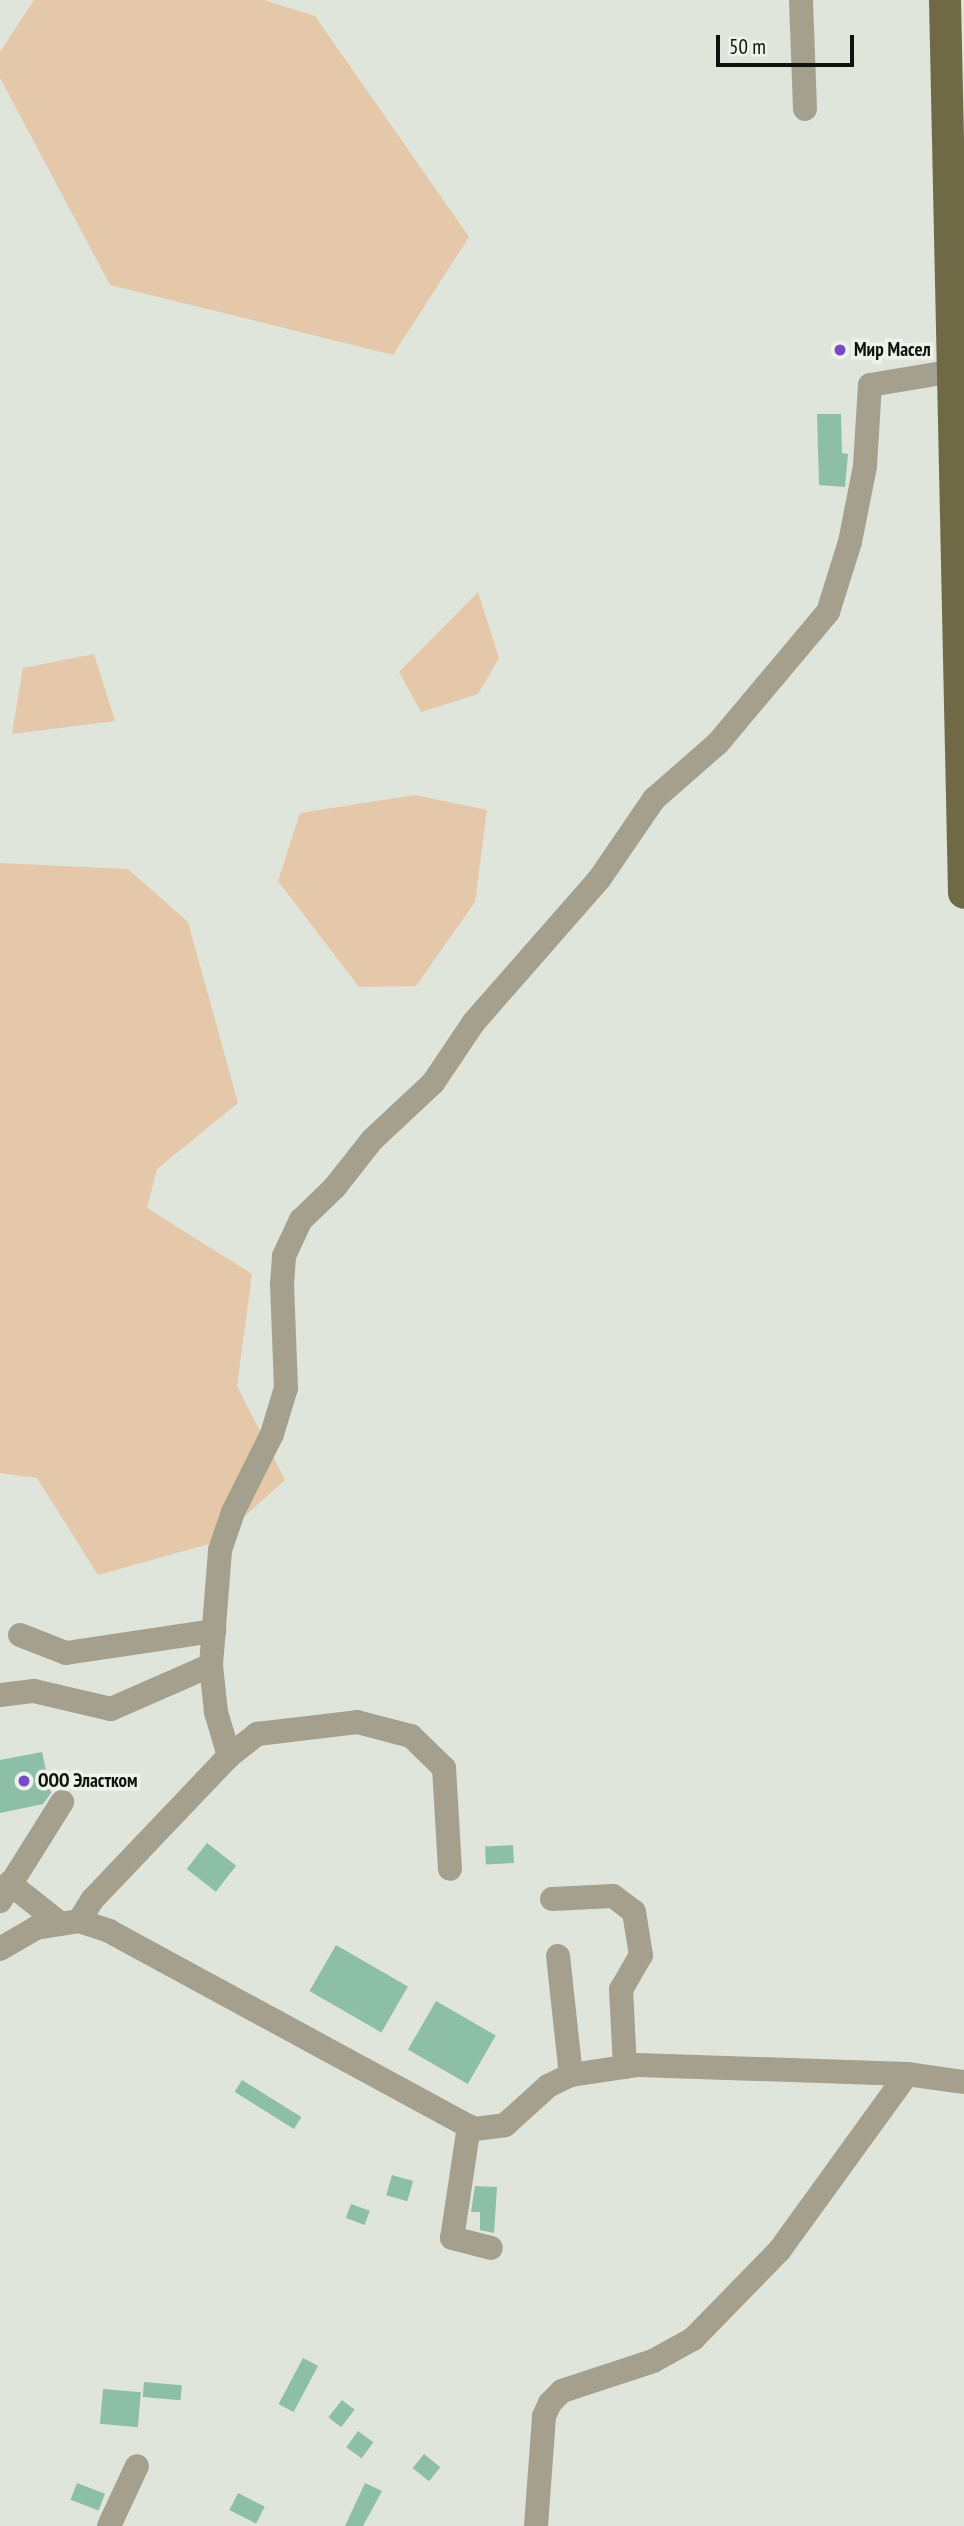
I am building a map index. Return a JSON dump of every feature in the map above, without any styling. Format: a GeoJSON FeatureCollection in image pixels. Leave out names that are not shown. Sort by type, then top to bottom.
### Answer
{"type":"FeatureCollection","features":[{"type":"Feature","properties":{"kind":"main road"},"geometry":{"type":"LineString","coordinates":[[946,0],[956,84],[964,893]]}},
{"type":"Feature","properties":{"kind":"street"},"geometry":{"type":"LineString","coordinates":[[801,0],[805,109]]}},
{"type":"Feature","properties":{"kind":"street"},"geometry":{"type":"LineString","coordinates":[[229,1756],[216,1712],[211,1665],[219,1550],[233,1512],[272,1434],[286,1388],[282,1285],[284,1256],[301,1220],[335,1187],[372,1140],[433,1083],[474,1022],[600,878],[654,799],[718,743],[828,612],[850,542],[865,466],[870,386],[959,371]]}},
{"type":"Feature","properties":{"kind":"street"},"geometry":{"type":"LineString","coordinates":[[20,1635],[66,1653],[214,1631]]}},
{"type":"Feature","properties":{"kind":"street"},"geometry":{"type":"LineString","coordinates":[[0,1695],[34,1691],[111,1709],[211,1665]]}},
{"type":"Feature","properties":{"kind":"street"},"geometry":{"type":"LineString","coordinates":[[0,1949],[36,1928],[70,1923],[229,1756],[257,1734],[357,1722],[411,1736],[444,1768],[450,1868]]}},
{"type":"Feature","properties":{"kind":"street"},"geometry":{"type":"LineString","coordinates":[[62,1802],[3,1893],[70,1923],[109,1931],[469,2126],[492,2130],[505,2124],[548,2087],[571,2075],[625,2067],[906,2074],[964,2082]]}},
{"type":"Feature","properties":{"kind":"street"},"geometry":{"type":"LineString","coordinates":[[552,1899],[613,1896],[634,1912],[641,1955],[621,1989],[625,2067]]}},
{"type":"Feature","properties":{"kind":"street"},"geometry":{"type":"LineString","coordinates":[[558,1956],[571,2075]]}},
{"type":"Feature","properties":{"kind":"street"},"geometry":{"type":"LineString","coordinates":[[536,2526],[536,2491],[544,2416],[550,2403],[562,2391],[653,2361],[693,2339],[779,2251],[906,2074]]}},
{"type":"Feature","properties":{"kind":"street"},"geometry":{"type":"LineString","coordinates":[[469,2126],[452,2238],[491,2248]]}},
{"type":"Feature","properties":{"kind":"street"},"geometry":{"type":"LineString","coordinates":[[109,2526],[137,2466]]}},
{"type":"Feature","properties":{"kind":"shaded area"},"geometry":{"type":"Polygon","coordinates":[[[34,0],[264,0],[315,16],[469,237],[393,355],[110,285],[0,78],[0,52],[34,0]]]}},
{"type":"Feature","properties":{"kind":"shaded area"},"geometry":{"type":"Polygon","coordinates":[[[478,592],[499,658],[478,694],[421,712],[399,672],[478,592]]]}},
{"type":"Feature","properties":{"kind":"shaded area"},"geometry":{"type":"Polygon","coordinates":[[[94,654],[115,721],[12,734],[23,668],[94,654]]]}},
{"type":"Feature","properties":{"kind":"shaded area"},"geometry":{"type":"Polygon","coordinates":[[[415,795],[487,810],[475,902],[416,986],[359,987],[278,881],[300,813],[415,795]]]}},
{"type":"Feature","properties":{"kind":"shaded area"},"geometry":{"type":"Polygon","coordinates":[[[0,863],[128,869],[188,922],[238,1103],[157,1169],[147,1208],[252,1274],[237,1386],[285,1480],[216,1542],[98,1575],[37,1478],[0,1473],[0,863]]]}},
{"type":"Feature","properties":{"kind":"building"},"geometry":{"type":"Polygon","coordinates":[[[817,414],[841,414],[842,453],[848,454],[845,487],[819,485],[817,414]]]}},
{"type":"Feature","properties":{"kind":"building","name":"ООО Эластком"},"geometry":{"type":"Polygon","coordinates":[[[42,1752],[51,1793],[43,1804],[0,1813],[0,1760],[42,1752]]]}},
{"type":"Feature","properties":{"kind":"building"},"geometry":{"type":"Polygon","coordinates":[[[207,1843],[236,1866],[216,1892],[187,1869],[207,1843]]]}},
{"type":"Feature","properties":{"kind":"building"},"geometry":{"type":"Polygon","coordinates":[[[513,1845],[514,1863],[486,1864],[485,1846],[513,1845]]]}},
{"type":"Feature","properties":{"kind":"building"},"geometry":{"type":"Polygon","coordinates":[[[336,1945],[408,1986],[381,2032],[310,1991],[336,1945]]]}},
{"type":"Feature","properties":{"kind":"building"},"geometry":{"type":"Polygon","coordinates":[[[436,2001],[496,2036],[468,2084],[408,2049],[436,2001]]]}},
{"type":"Feature","properties":{"kind":"building"},"geometry":{"type":"Polygon","coordinates":[[[242,2080],[301,2117],[294,2129],[235,2092],[242,2080]]]}},
{"type":"Feature","properties":{"kind":"building"},"geometry":{"type":"Polygon","coordinates":[[[392,2175],[413,2181],[407,2201],[386,2195],[392,2175]]]}},
{"type":"Feature","properties":{"kind":"building"},"geometry":{"type":"Polygon","coordinates":[[[475,2186],[497,2187],[494,2233],[480,2230],[480,2212],[471,2212],[475,2186]]]}},
{"type":"Feature","properties":{"kind":"building"},"geometry":{"type":"Polygon","coordinates":[[[351,2204],[370,2211],[365,2225],[346,2218],[351,2204]]]}},
{"type":"Feature","properties":{"kind":"building"},"geometry":{"type":"Polygon","coordinates":[[[303,2358],[318,2366],[294,2412],[279,2404],[303,2358]]]}},
{"type":"Feature","properties":{"kind":"building"},"geometry":{"type":"Polygon","coordinates":[[[144,2382],[182,2385],[181,2400],[143,2397],[144,2382]]]}},
{"type":"Feature","properties":{"kind":"building"},"geometry":{"type":"Polygon","coordinates":[[[103,2389],[141,2392],[138,2427],[100,2424],[103,2389]]]}},
{"type":"Feature","properties":{"kind":"building"},"geometry":{"type":"Polygon","coordinates":[[[342,2400],[355,2410],[341,2427],[328,2417],[342,2400]]]}},
{"type":"Feature","properties":{"kind":"building"},"geometry":{"type":"Polygon","coordinates":[[[358,2431],[373,2442],[362,2458],[346,2447],[358,2431]]]}},
{"type":"Feature","properties":{"kind":"building"},"geometry":{"type":"Polygon","coordinates":[[[424,2454],[440,2467],[429,2481],[413,2468],[424,2454]]]}},
{"type":"Feature","properties":{"kind":"building"},"geometry":{"type":"Polygon","coordinates":[[[77,2483],[105,2494],[99,2511],[71,2500],[77,2483]]]}},
{"type":"Feature","properties":{"kind":"building"},"geometry":{"type":"Polygon","coordinates":[[[365,2483],[382,2491],[363,2526],[345,2526],[365,2483]]]}},
{"type":"Feature","properties":{"kind":"building"},"geometry":{"type":"Polygon","coordinates":[[[238,2493],[265,2507],[256,2524],[229,2510],[238,2493]]]}},
{"type":"Feature","properties":{"kind":"place","name":"Мир Масел"},"geometry":{"type":"Point","coordinates":[840,350]}},
{"type":"Feature","properties":{"kind":"place","name":"ООО Эластком"},"geometry":{"type":"Point","coordinates":[24,1781]}}]}
